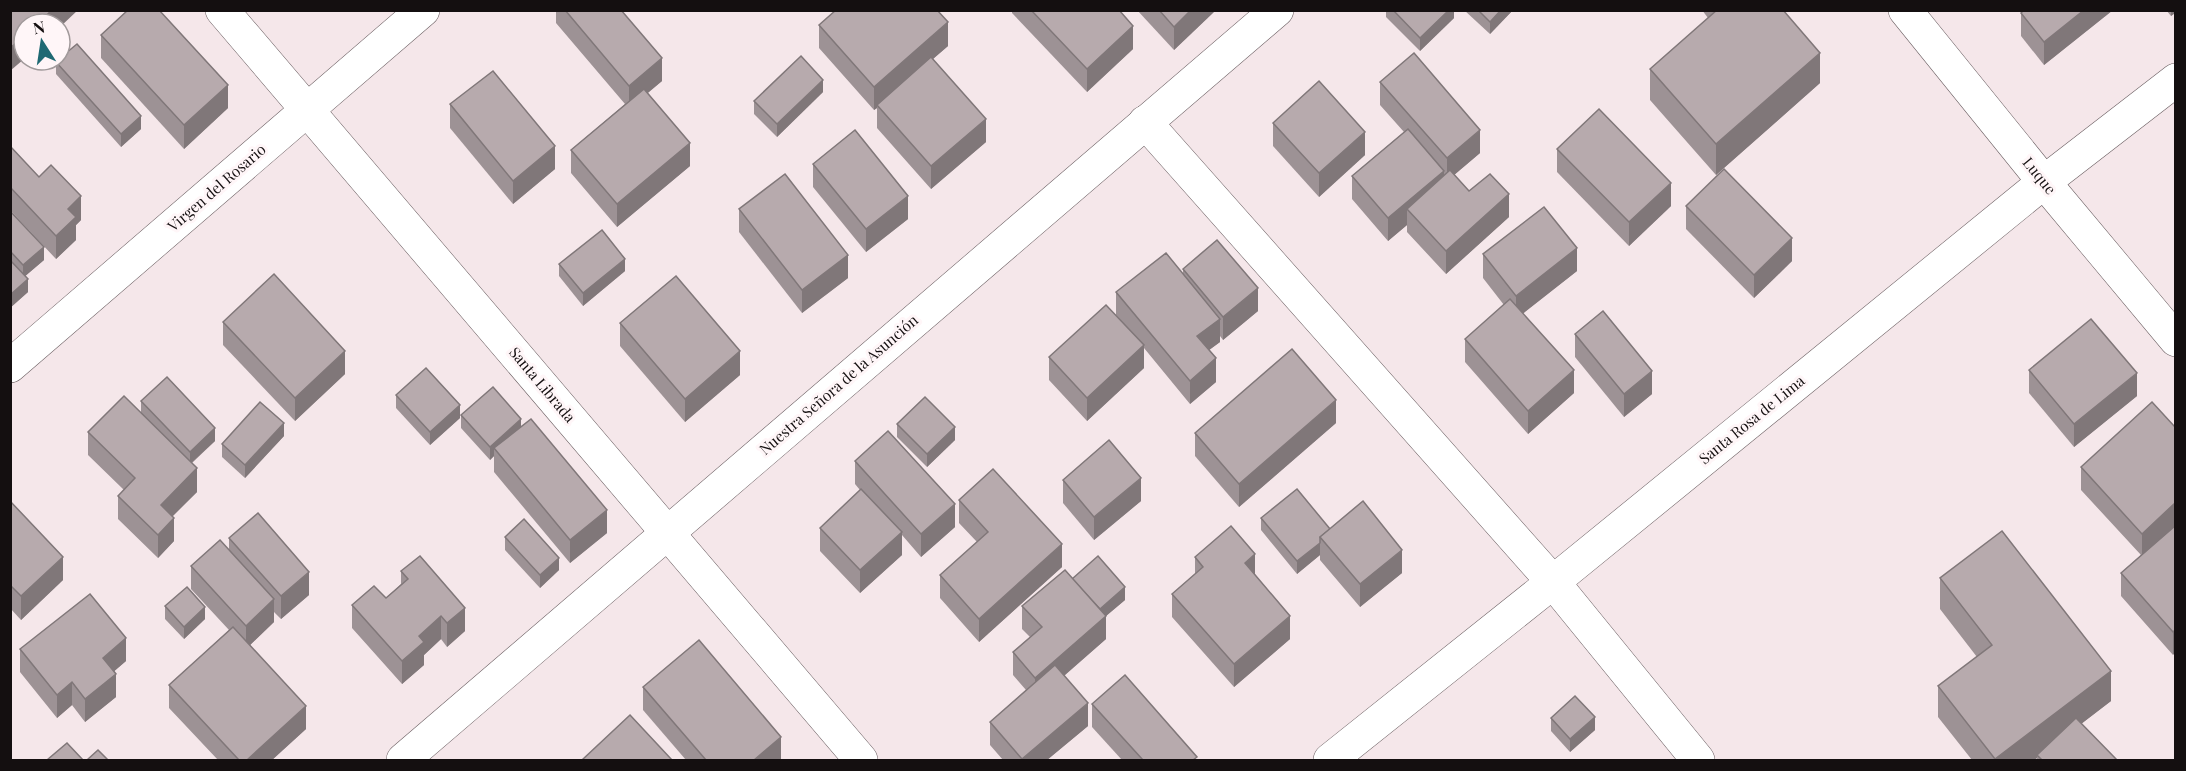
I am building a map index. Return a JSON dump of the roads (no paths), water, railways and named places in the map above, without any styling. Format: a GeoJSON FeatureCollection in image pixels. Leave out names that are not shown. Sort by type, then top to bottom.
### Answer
{"type":"FeatureCollection","features":[{"type":"Feature","properties":{"kind":"street","name":"Santa Librada"},"geometry":{"type":"LineString","coordinates":[[222,10],[861,760]]}},
{"type":"Feature","properties":{"kind":"street","name":"Virgen del Rosario"},"geometry":{"type":"LineString","coordinates":[[10,366],[423,10]]}},
{"type":"Feature","properties":{"kind":"street","name":"Nuestra Señora de la Asunción"},"geometry":{"type":"LineString","coordinates":[[403,760],[1276,10]]}},
{"type":"Feature","properties":{"kind":"street","name":"Luque"},"geometry":{"type":"LineString","coordinates":[[1905,10],[2043,182],[2175,340]]}},
{"type":"Feature","properties":{"kind":"street","name":"Santa Rosa de Lima"},"geometry":{"type":"LineString","coordinates":[[1330,760],[1553,582],[2043,182],[2175,80]]}},
{"type":"Feature","properties":{"kind":"street"},"geometry":{"type":"LineString","coordinates":[[1145,122],[1553,582],[1698,760]]}}]}
